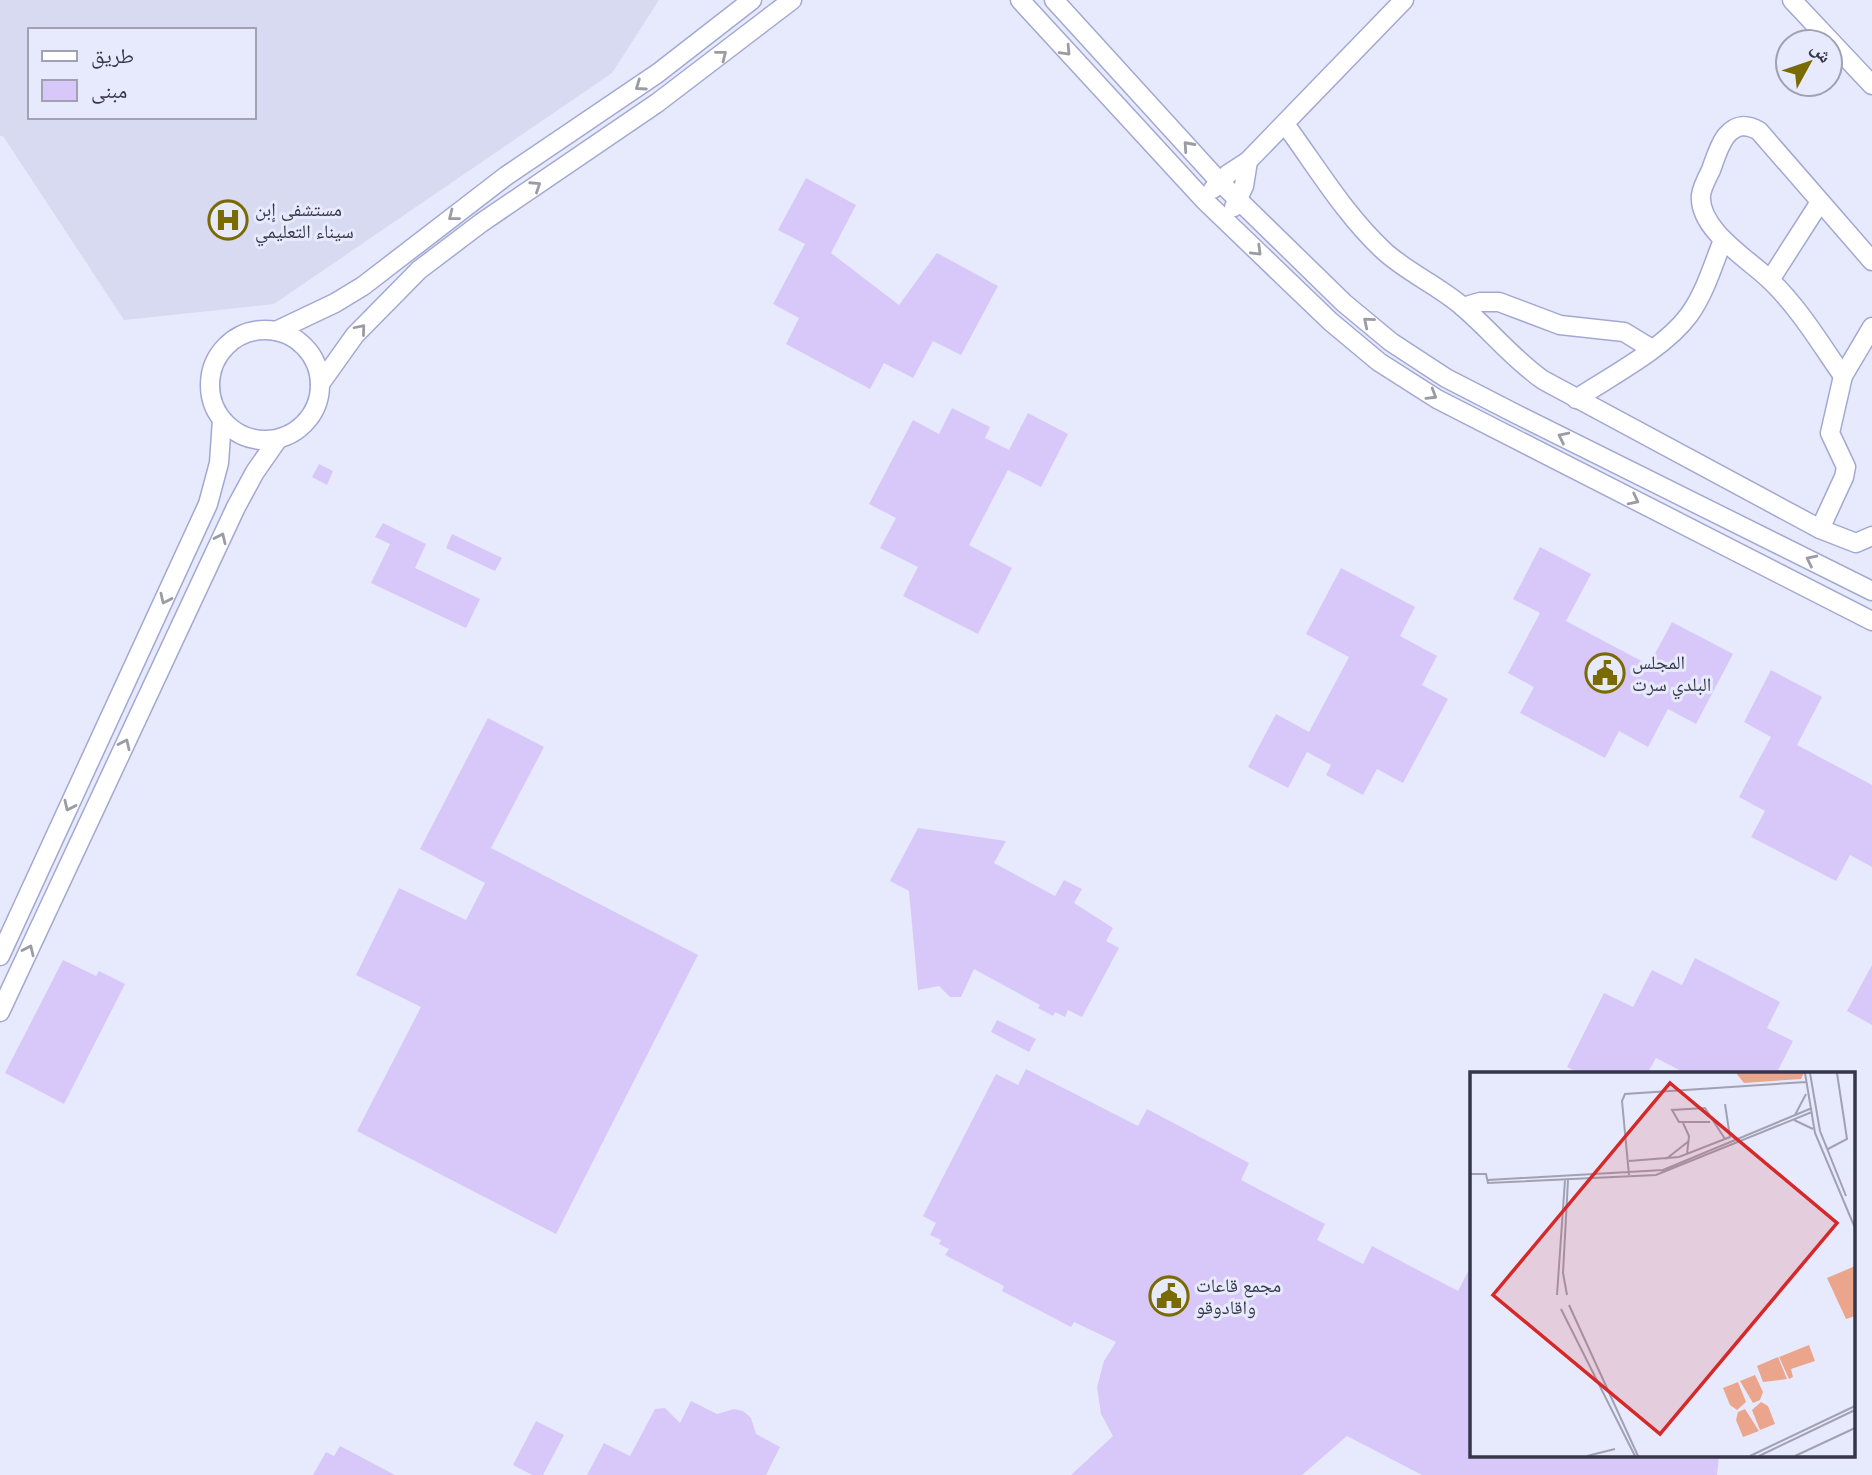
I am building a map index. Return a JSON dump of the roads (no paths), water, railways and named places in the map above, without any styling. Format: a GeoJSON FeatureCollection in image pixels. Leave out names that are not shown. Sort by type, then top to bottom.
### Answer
{"type":"FeatureCollection","features":[{"type":"Feature","properties":{"kind":"street"},"geometry":{"type":"LineString","coordinates":[[276,331],[335,303],[363,286],[506,176],[658,73],[752,0]]}},
{"type":"Feature","properties":{"kind":"street"},"geometry":{"type":"LineString","coordinates":[[320,384],[355,335],[427,264],[491,216],[657,103],[792,0]]}},
{"type":"Feature","properties":{"kind":"street"},"geometry":{"type":"LineString","coordinates":[[1020,0],[1204,200],[1331,322],[1379,362],[1437,399],[1872,621]]}},
{"type":"Feature","properties":{"kind":"street"},"geometry":{"type":"LineString","coordinates":[[1054,0],[1219,181],[1344,303],[1391,342],[1446,378],[1872,591]]}},
{"type":"Feature","properties":{"kind":"street"},"geometry":{"type":"LineString","coordinates":[[1204,200],[1219,181],[1248,161],[1404,0]]}},
{"type":"Feature","properties":{"kind":"street"},"geometry":{"type":"LineString","coordinates":[[1792,0],[1872,85]]}},
{"type":"Feature","properties":{"kind":"street"},"geometry":{"type":"LineString","coordinates":[[1285,124],[1374,241],[1401,265],[1463,307],[1528,369],[1576,399],[1820,528],[1856,543],[1872,536]]}},
{"type":"Feature","properties":{"kind":"street"},"geometry":{"type":"LineString","coordinates":[[1843,376],[1801,316],[1770,280],[1723,240],[1706,215],[1701,193],[1723,139],[1739,126],[1750,126],[1759,131],[1872,261]]}},
{"type":"Feature","properties":{"kind":"street"},"geometry":{"type":"LineString","coordinates":[[1226,221],[1244,186],[1248,161]]}},
{"type":"Feature","properties":{"kind":"street"},"geometry":{"type":"LineString","coordinates":[[1770,280],[1820,202]]}},
{"type":"Feature","properties":{"kind":"street"},"geometry":{"type":"LineString","coordinates":[[1576,399],[1670,336],[1690,314],[1698,300],[1723,240]]}},
{"type":"Feature","properties":{"kind":"street"},"geometry":{"type":"LineString","coordinates":[[1463,307],[1480,302],[1499,302],[1560,325],[1624,332],[1652,349]]}},
{"type":"Feature","properties":{"kind":"street"},"geometry":{"type":"LineString","coordinates":[[1820,528],[1846,467],[1830,433],[1843,376],[1872,327]]}},
{"type":"Feature","properties":{"kind":"street"},"geometry":{"type":"LineString","coordinates":[[264,329],[288,335],[307,350],[314,360],[320,384],[316,406],[311,416],[295,431],[278,439],[266,440],[242,435],[222,419],[215,409],[209,385],[211,373],[221,351],[240,335],[264,329]]}},
{"type":"Feature","properties":{"kind":"street"},"geometry":{"type":"LineString","coordinates":[[0,956],[208,505],[219,463],[222,419]]}},
{"type":"Feature","properties":{"kind":"street"},"geometry":{"type":"LineString","coordinates":[[0,1012],[236,507],[255,472],[278,439]]}},
{"type":"Feature","properties":{"kind":"place","name":"مستشفى إبن سيناء التعليمي"},"geometry":{"type":"Point","coordinates":[228,220]}},
{"type":"Feature","properties":{"kind":"place","name":"المجلس البلدي سرت"},"geometry":{"type":"Point","coordinates":[1605,673]}},
{"type":"Feature","properties":{"kind":"place","name":"مجمع قاعات واقادوقو"},"geometry":{"type":"Point","coordinates":[1169,1296]}}]}
